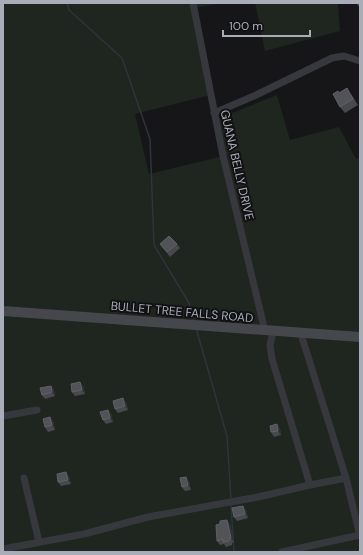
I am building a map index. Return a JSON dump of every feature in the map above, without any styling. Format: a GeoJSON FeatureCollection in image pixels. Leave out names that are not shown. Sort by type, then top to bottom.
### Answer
{"type":"FeatureCollection","features":[{"type":"Feature","properties":{"kind":"main road","name":"BULLET TREE FALLS ROAD"},"geometry":{"type":"LineString","coordinates":[[3,311],[269,332],[360,337]]}},
{"type":"Feature","properties":{"kind":"street","name":"GUANA BELLY DRIVE"},"geometry":{"type":"LineString","coordinates":[[193,3],[214,113],[269,332],[272,359],[310,484]]}},
{"type":"Feature","properties":{"kind":"street"},"geometry":{"type":"LineString","coordinates":[[214,113],[254,96],[332,58],[344,56],[360,60]]}},
{"type":"Feature","properties":{"kind":"street"},"geometry":{"type":"LineString","coordinates":[[282,552],[360,535],[346,478],[301,334]]}},
{"type":"Feature","properties":{"kind":"street"},"geometry":{"type":"LineString","coordinates":[[3,416],[37,410]]}},
{"type":"Feature","properties":{"kind":"street"},"geometry":{"type":"LineString","coordinates":[[24,478],[39,542]]}},
{"type":"Feature","properties":{"kind":"street"},"geometry":{"type":"LineString","coordinates":[[3,549],[84,534],[148,517],[258,497],[310,484],[346,478]]}},
{"type":"Feature","properties":{"kind":"shaded area"},"geometry":{"type":"Polygon","coordinates":[[[3,3],[221,3],[194,8],[210,95],[135,114],[149,174],[223,156],[215,120],[277,95],[290,140],[339,127],[356,159],[360,158],[360,552],[3,552],[3,3]]]}},
{"type":"Feature","properties":{"kind":"shaded area"},"geometry":{"type":"Polygon","coordinates":[[[255,3],[338,3],[340,31],[265,51],[255,3]]]}},
{"type":"Feature","properties":{"kind":"building"},"geometry":{"type":"Polygon","coordinates":[[[347,88],[353,99],[340,107],[333,94],[338,91],[339,93],[347,88]]]}},
{"type":"Feature","properties":{"kind":"building"},"geometry":{"type":"Polygon","coordinates":[[[169,236],[177,244],[167,252],[160,244],[169,236]]]}},
{"type":"Feature","properties":{"kind":"building"},"geometry":{"type":"Polygon","coordinates":[[[80,382],[82,390],[72,392],[71,384],[80,382]]]}},
{"type":"Feature","properties":{"kind":"building"},"geometry":{"type":"Polygon","coordinates":[[[51,386],[52,392],[42,395],[40,388],[51,386]]]}},
{"type":"Feature","properties":{"kind":"building"},"geometry":{"type":"Polygon","coordinates":[[[123,398],[125,406],[115,409],[113,401],[123,398]]]}},
{"type":"Feature","properties":{"kind":"building"},"geometry":{"type":"Polygon","coordinates":[[[108,410],[110,418],[103,420],[100,412],[108,410]]]}},
{"type":"Feature","properties":{"kind":"building"},"geometry":{"type":"Polygon","coordinates":[[[50,417],[52,425],[45,427],[43,419],[50,417]]]}},
{"type":"Feature","properties":{"kind":"building"},"geometry":{"type":"Polygon","coordinates":[[[277,424],[278,431],[271,432],[270,426],[277,424]]]}},
{"type":"Feature","properties":{"kind":"building"},"geometry":{"type":"Polygon","coordinates":[[[66,472],[68,480],[58,482],[57,474],[66,472]]]}},
{"type":"Feature","properties":{"kind":"building"},"geometry":{"type":"Polygon","coordinates":[[[186,477],[188,485],[182,487],[180,478],[186,477]]]}},
{"type":"Feature","properties":{"kind":"building"},"geometry":{"type":"Polygon","coordinates":[[[243,506],[245,514],[234,517],[232,508],[243,506]]]}},
{"type":"Feature","properties":{"kind":"building"},"geometry":{"type":"Polygon","coordinates":[[[227,520],[231,538],[229,541],[223,542],[223,539],[217,541],[216,525],[220,524],[220,521],[227,520]]]}},
{"type":"Feature","properties":{"kind":"waterway"},"geometry":{"type":"LineString","coordinates":[[67,3],[69,10],[122,58],[150,139],[154,245],[189,303],[194,321]]}},
{"type":"Feature","properties":{"kind":"waterway"},"geometry":{"type":"LineString","coordinates":[[196,328],[227,436],[231,500]]}},
{"type":"Feature","properties":{"kind":"waterway"},"geometry":{"type":"LineString","coordinates":[[231,504],[234,552]]}}]}
